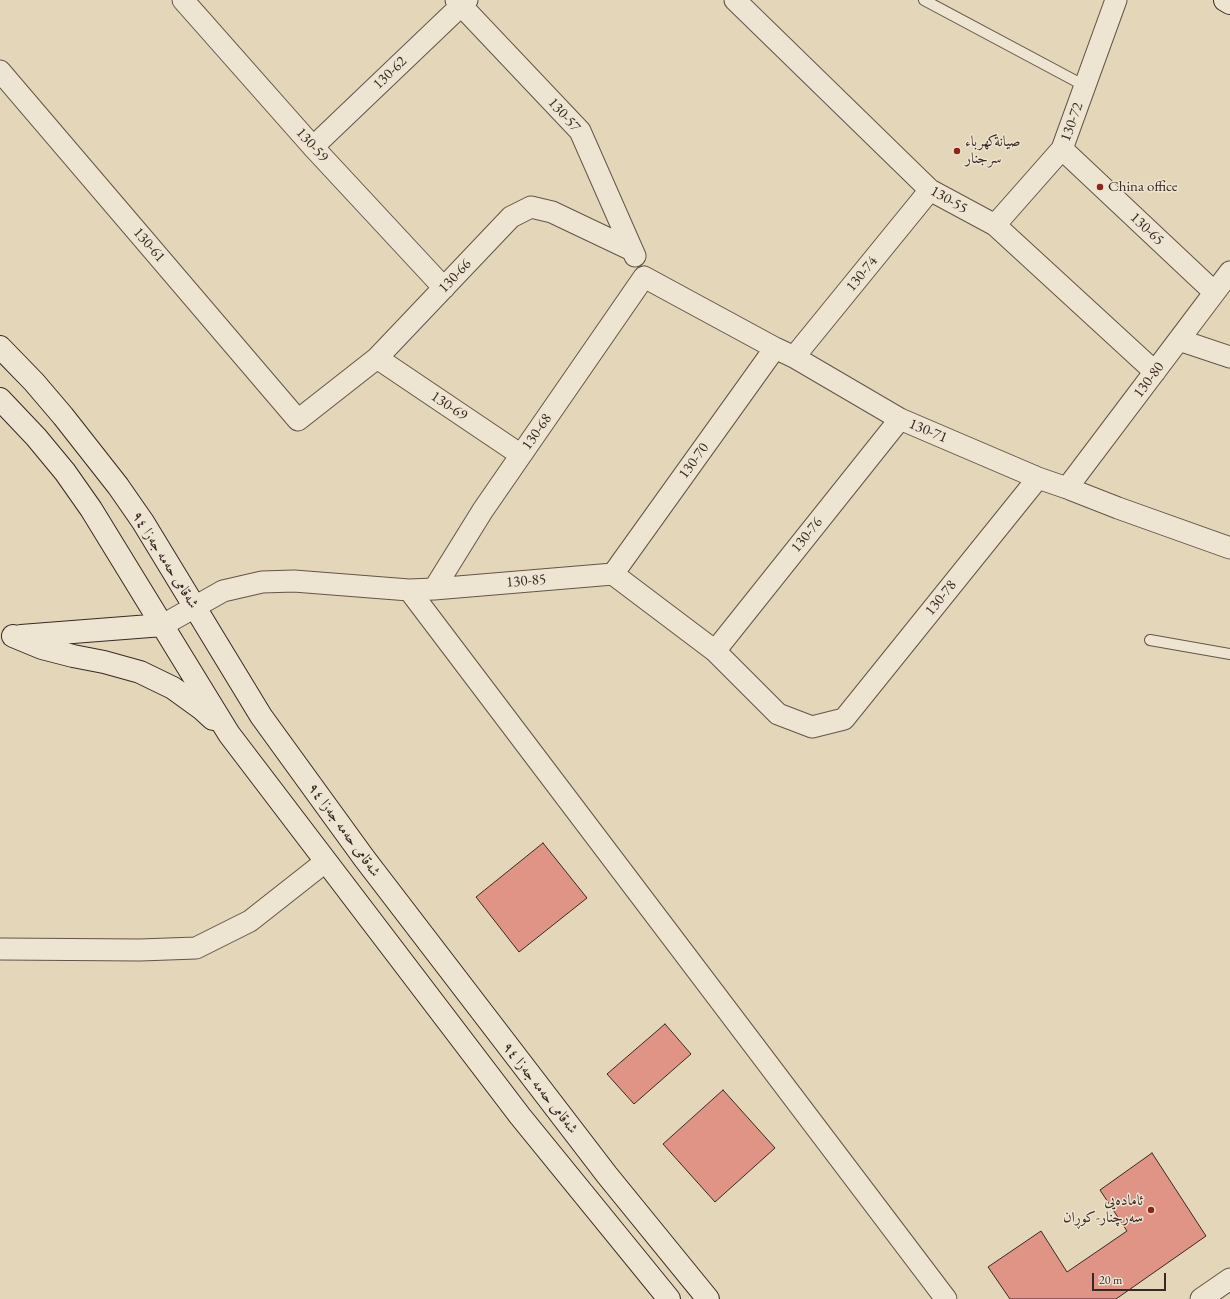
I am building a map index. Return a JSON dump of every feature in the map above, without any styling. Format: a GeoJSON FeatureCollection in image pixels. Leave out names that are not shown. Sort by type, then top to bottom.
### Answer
{"type":"FeatureCollection","features":[{"type":"Feature","properties":{"kind":"main road"},"geometry":{"type":"LineString","coordinates":[[1225,0],[1230,3]]}},
{"type":"Feature","properties":{"kind":"main road","name":"شەقامی حەمە جەزا ٩٤"},"geometry":{"type":"LineString","coordinates":[[0,347],[44,393],[113,480],[143,522],[261,716],[364,858],[607,1175],[708,1299]]}},
{"type":"Feature","properties":{"kind":"main road"},"geometry":{"type":"LineString","coordinates":[[0,399],[36,437],[65,472],[91,509],[229,734],[520,1116],[670,1299]]}},
{"type":"Feature","properties":{"kind":"main road"},"geometry":{"type":"LineString","coordinates":[[7,637],[163,625]]}},
{"type":"Feature","properties":{"kind":"main road"},"geometry":{"type":"LineString","coordinates":[[7,637],[73,656],[104,662],[140,672],[173,688],[202,709],[229,734]]}},
{"type":"Feature","properties":{"kind":"street","name":"130-59"},"geometry":{"type":"LineString","coordinates":[[183,0],[313,147],[444,288]]}},
{"type":"Feature","properties":{"kind":"street","name":"130-55"},"geometry":{"type":"LineString","coordinates":[[735,0],[930,190],[995,225],[1155,372]]}},
{"type":"Feature","properties":{"kind":"street","name":"130-72"},"geometry":{"type":"LineString","coordinates":[[995,225],[1062,149],[1116,0]]}},
{"type":"Feature","properties":{"kind":"street","name":"130-62"},"geometry":{"type":"LineString","coordinates":[[313,147],[461,2]]}},
{"type":"Feature","properties":{"kind":"street","name":"130-57"},"geometry":{"type":"LineString","coordinates":[[461,2],[580,131],[644,277]]}},
{"type":"Feature","properties":{"kind":"street","name":"130-61"},"geometry":{"type":"LineString","coordinates":[[0,71],[298,420]]}},
{"type":"Feature","properties":{"kind":"street","name":"130-65"},"geometry":{"type":"LineString","coordinates":[[1062,149],[1214,292]]}},
{"type":"Feature","properties":{"kind":"street","name":"130-74"},"geometry":{"type":"LineString","coordinates":[[794,357],[930,190]]}},
{"type":"Feature","properties":{"kind":"street","name":"130-66"},"geometry":{"type":"LineString","coordinates":[[298,420],[377,358],[511,217],[531,207],[552,212],[632,250]]}},
{"type":"Feature","properties":{"kind":"street","name":"130-80"},"geometry":{"type":"LineString","coordinates":[[1067,488],[1230,272]]}},
{"type":"Feature","properties":{"kind":"street","name":"130-71"},"geometry":{"type":"LineString","coordinates":[[644,277],[794,357],[900,419],[1038,478],[1230,548]]}},
{"type":"Feature","properties":{"kind":"street","name":"130-68"},"geometry":{"type":"LineString","coordinates":[[434,589],[521,455],[644,277]]}},
{"type":"Feature","properties":{"kind":"street"},"geometry":{"type":"LineString","coordinates":[[1179,340],[1230,356]]}},
{"type":"Feature","properties":{"kind":"street","name":"130-70"},"geometry":{"type":"LineString","coordinates":[[614,574],[775,348]]}},
{"type":"Feature","properties":{"kind":"street","name":"130-69"},"geometry":{"type":"LineString","coordinates":[[377,358],[521,455]]}},
{"type":"Feature","properties":{"kind":"street","name":"130-76"},"geometry":{"type":"LineString","coordinates":[[715,651],[900,419]]}},
{"type":"Feature","properties":{"kind":"street","name":"130-78"},"geometry":{"type":"LineString","coordinates":[[715,651],[778,714],[812,727],[844,719],[1038,478]]}},
{"type":"Feature","properties":{"kind":"street"},"geometry":{"type":"LineString","coordinates":[[614,574],[715,651]]}},
{"type":"Feature","properties":{"kind":"street","name":"130-85"},"geometry":{"type":"LineString","coordinates":[[163,625],[223,591],[262,582],[294,581],[409,590],[614,574]]}},
{"type":"Feature","properties":{"kind":"street"},"geometry":{"type":"LineString","coordinates":[[409,590],[946,1299]]}},
{"type":"Feature","properties":{"kind":"street"},"geometry":{"type":"LineString","coordinates":[[0,949],[140,950],[196,948],[250,921],[325,862]]}},
{"type":"Feature","properties":{"kind":"street"},"geometry":{"type":"LineString","coordinates":[[1201,1299],[1230,1279]]}},
{"type":"Feature","properties":{"kind":"lane"},"geometry":{"type":"LineString","coordinates":[[924,0],[1085,86]]}},
{"type":"Feature","properties":{"kind":"lane"},"geometry":{"type":"LineString","coordinates":[[1150,640],[1230,654]]}},
{"type":"Feature","properties":{"kind":"building"},"geometry":{"type":"Polygon","coordinates":[[[543,843],[587,898],[519,952],[476,897],[543,843]]]}},
{"type":"Feature","properties":{"kind":"building"},"geometry":{"type":"Polygon","coordinates":[[[665,1024],[691,1054],[634,1104],[607,1074],[665,1024]]]}},
{"type":"Feature","properties":{"kind":"building"},"geometry":{"type":"Polygon","coordinates":[[[723,1090],[775,1148],[715,1202],[663,1144],[723,1090]]]}},
{"type":"Feature","properties":{"kind":"building","name":"ئامادەیی سەرچنار-کوڕان"},"geometry":{"type":"Polygon","coordinates":[[[1152,1153],[1206,1236],[1116,1299],[1010,1299],[988,1267],[1041,1231],[1067,1272],[1127,1231],[1100,1190],[1152,1153]]]}},
{"type":"Feature","properties":{"kind":"place","name":"صيانةكهرباء سرجنار"},"geometry":{"type":"Point","coordinates":[957,151]}},
{"type":"Feature","properties":{"kind":"place","name":"China office"},"geometry":{"type":"Point","coordinates":[1100,187]}},
{"type":"Feature","properties":{"kind":"place","name":"ئامادەیی سەرچنار-کوڕان"},"geometry":{"type":"Point","coordinates":[1151,1210]}}]}
